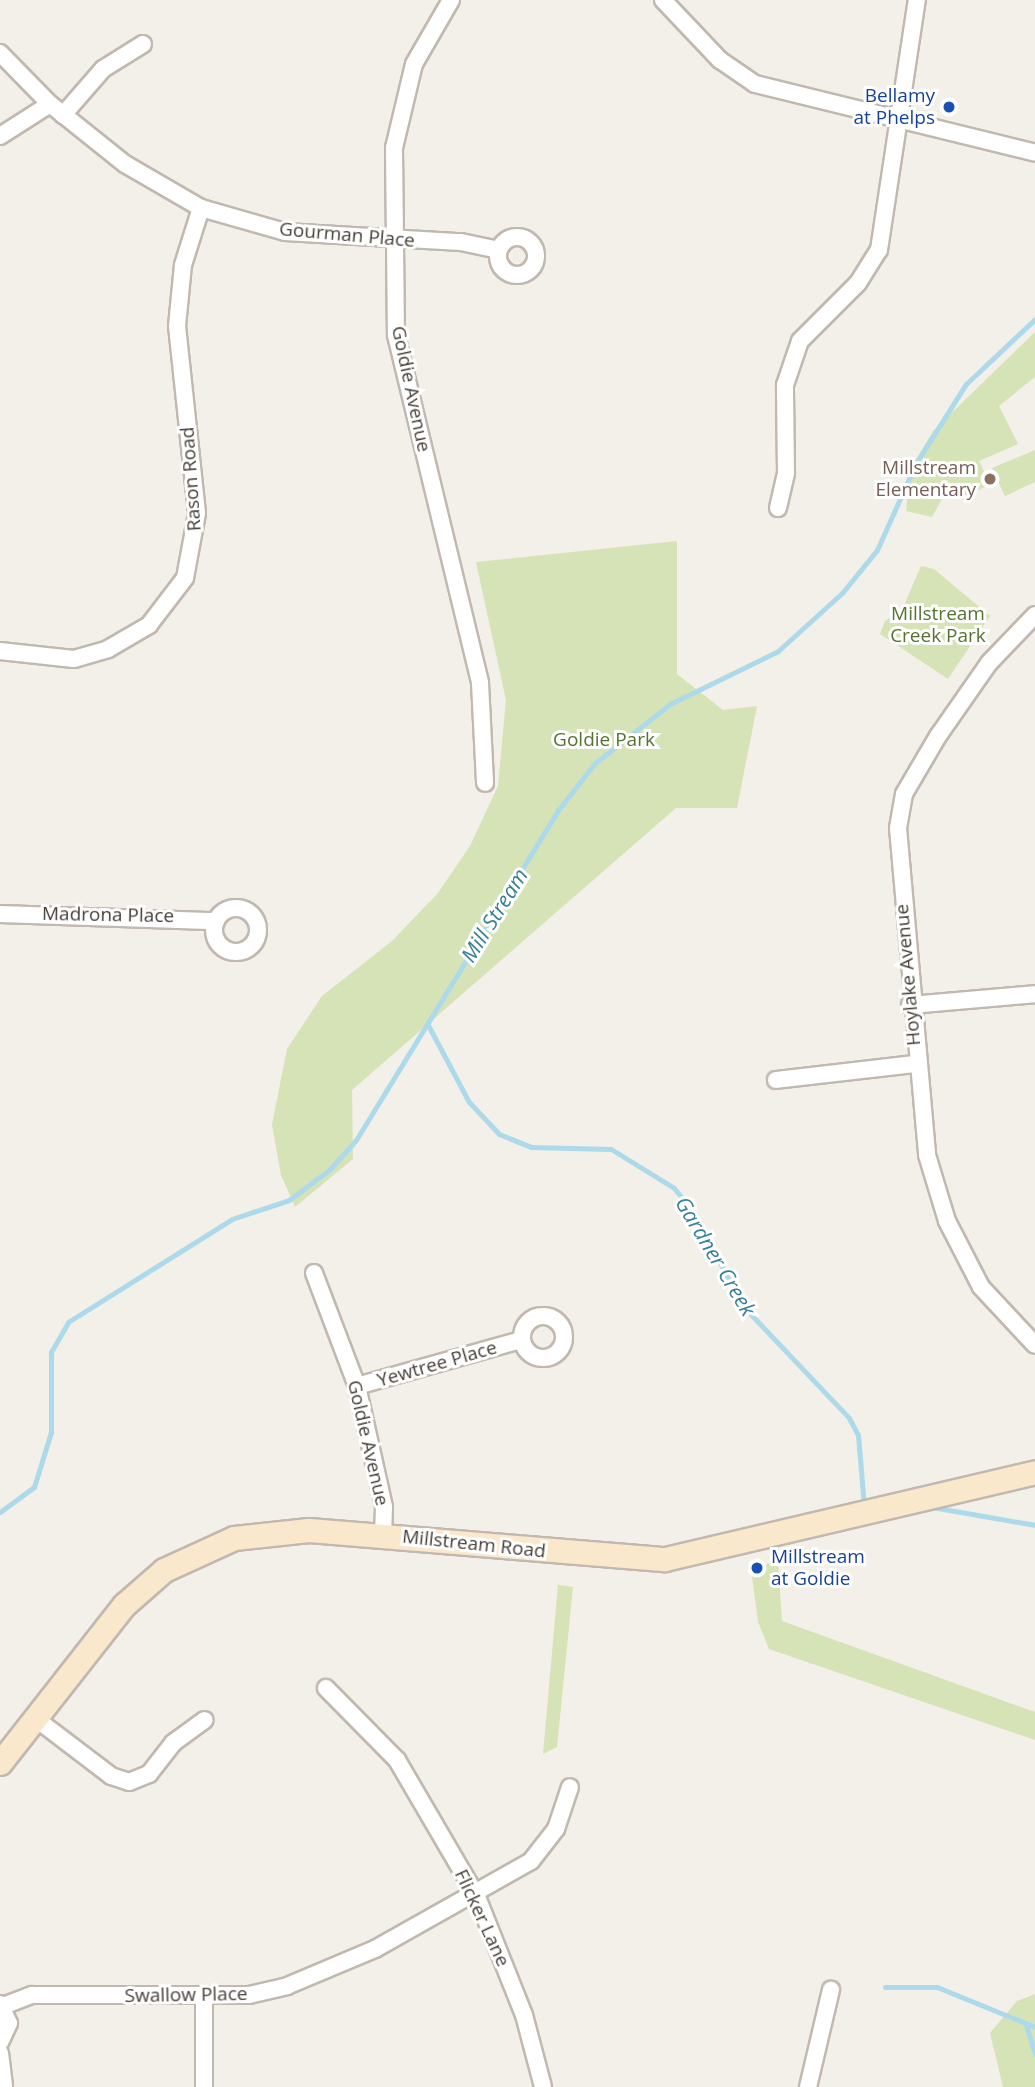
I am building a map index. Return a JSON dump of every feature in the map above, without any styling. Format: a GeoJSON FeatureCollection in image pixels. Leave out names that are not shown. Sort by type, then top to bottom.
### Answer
{"type":"FeatureCollection","features":[{"type":"Feature","properties":{"kind":"main road","name":"Millstream Road"},"geometry":{"type":"LineString","coordinates":[[0,1763],[124,1605],[187,1556],[279,1530],[383,1535],[665,1559],[1035,1472]]}},
{"type":"Feature","properties":{"kind":"street","name":"Goldie Avenue"},"geometry":{"type":"LineString","coordinates":[[451,0],[414,64],[394,148],[392,240],[396,335],[480,683],[485,783]]}},
{"type":"Feature","properties":{"kind":"street"},"geometry":{"type":"LineString","coordinates":[[663,0],[720,60],[755,84],[1035,153]]}},
{"type":"Feature","properties":{"kind":"street"},"geometry":{"type":"LineString","coordinates":[[778,509],[786,473],[785,385],[800,341],[858,283],[879,250],[901,122],[916,0]]}},
{"type":"Feature","properties":{"kind":"street"},"geometry":{"type":"LineString","coordinates":[[63,115],[103,69],[143,44]]}},
{"type":"Feature","properties":{"kind":"street","name":"Gourman Place"},"geometry":{"type":"LineString","coordinates":[[0,53],[50,104],[125,164],[201,208],[285,232],[498,250]]}},
{"type":"Feature","properties":{"kind":"street"},"geometry":{"type":"LineString","coordinates":[[0,136],[50,104]]}},
{"type":"Feature","properties":{"kind":"street","name":"Rason Road"},"geometry":{"type":"LineString","coordinates":[[0,651],[74,659],[108,649],[149,625],[185,578],[197,513],[177,327],[183,265],[201,208]]}},
{"type":"Feature","properties":{"kind":"street","name":"Hoylake Avenue"},"geometry":{"type":"LineString","coordinates":[[1035,615],[989,663],[904,794],[898,851],[915,1064],[927,1155],[947,1221],[981,1287],[1035,1345]]}},
{"type":"Feature","properties":{"kind":"street","name":"Madrona Place"},"geometry":{"type":"LineString","coordinates":[[0,914],[216,921]]}},
{"type":"Feature","properties":{"kind":"street"},"geometry":{"type":"LineString","coordinates":[[910,1005],[1035,994]]}},
{"type":"Feature","properties":{"kind":"street"},"geometry":{"type":"LineString","coordinates":[[776,1080],[915,1064]]}},
{"type":"Feature","properties":{"kind":"street","name":"Goldie Avenue"},"geometry":{"type":"LineString","coordinates":[[314,1273],[357,1386],[384,1507],[383,1535]]}},
{"type":"Feature","properties":{"kind":"street","name":"Yewtree Place"},"geometry":{"type":"LineString","coordinates":[[357,1386],[517,1341]]}},
{"type":"Feature","properties":{"kind":"street","name":"Flicker Lane"},"geometry":{"type":"LineString","coordinates":[[326,1688],[397,1760],[477,1897],[524,2015],[543,2087]]}},
{"type":"Feature","properties":{"kind":"street"},"geometry":{"type":"LineString","coordinates":[[35,1718],[111,1776],[129,1782],[149,1774],[173,1743],[205,1720]]}},
{"type":"Feature","properties":{"kind":"street","name":"Swallow Place"},"geometry":{"type":"LineString","coordinates":[[0,2042],[9,2023],[1,2005],[32,1995],[204,1996],[287,1986],[477,1897],[531,1861],[556,1829],[570,1787]]}},
{"type":"Feature","properties":{"kind":"street"},"geometry":{"type":"LineString","coordinates":[[808,2087],[831,1990]]}},
{"type":"Feature","properties":{"kind":"street"},"geometry":{"type":"LineString","coordinates":[[204,1996],[204,2087]]}},
{"type":"Feature","properties":{"kind":"street"},"geometry":{"type":"LineString","coordinates":[[0,2053],[4,2087]]}},
{"type":"Feature","properties":{"kind":"green space"},"geometry":{"type":"Polygon","coordinates":[[[1035,332],[1035,377],[999,406],[1018,444],[979,461],[990,484],[965,497],[949,486],[932,517],[906,511],[910,470],[933,431],[1035,332]]]}},
{"type":"Feature","properties":{"kind":"green space"},"geometry":{"type":"Polygon","coordinates":[[[1035,450],[1035,482],[1005,496],[992,468],[1035,450]]]}},
{"type":"Feature","properties":{"kind":"green space","name":"Goldie Park"},"geometry":{"type":"Polygon","coordinates":[[[677,541],[677,674],[723,710],[757,706],[737,808],[676,808],[352,1090],[353,1159],[295,1207],[281,1175],[272,1125],[287,1049],[322,996],[392,941],[438,893],[470,846],[498,786],[506,700],[476,562],[677,541]]]}},
{"type":"Feature","properties":{"kind":"green space","name":"Millstream Creek Park"},"geometry":{"type":"Polygon","coordinates":[[[921,566],[934,569],[990,616],[948,679],[880,634],[885,621],[902,610],[921,566]]]}},
{"type":"Feature","properties":{"kind":"green space"},"geometry":{"type":"Polygon","coordinates":[[[778,1561],[782,1621],[1035,1712],[1035,1740],[769,1649],[758,1622],[751,1569],[778,1561]]]}},
{"type":"Feature","properties":{"kind":"green space"},"geometry":{"type":"Polygon","coordinates":[[[558,1585],[573,1587],[557,1747],[543,1754],[558,1585]]]}},
{"type":"Feature","properties":{"kind":"green space"},"geometry":{"type":"Polygon","coordinates":[[[1035,1994],[1035,2087],[1003,2087],[990,2033],[1017,2001],[1035,1994]]]}},
{"type":"Feature","properties":{"kind":"waterway","name":"Mill Stream"},"geometry":{"type":"LineString","coordinates":[[0,1512],[34,1487],[51,1432],[51,1352],[68,1322],[232,1219],[289,1200],[329,1170],[356,1140],[559,809],[594,764],[670,704],[778,651],[842,593],[877,550],[916,463],[966,384],[1035,319]]}},
{"type":"Feature","properties":{"kind":"waterway","name":"Gardner Creek"},"geometry":{"type":"LineString","coordinates":[[428,1025],[469,1102],[499,1134],[531,1147],[611,1149],[674,1188],[696,1215],[741,1304],[849,1418],[858,1435],[864,1507]]}},
{"type":"Feature","properties":{"kind":"waterway","name":"Gardner Creek"},"geometry":{"type":"LineString","coordinates":[[932,1507],[1035,1525]]}},
{"type":"Feature","properties":{"kind":"waterway"},"geometry":{"type":"LineString","coordinates":[[885,1987],[937,1987],[1035,2027]]}},
{"type":"Feature","properties":{"kind":"waterway"},"geometry":{"type":"LineString","coordinates":[[1026,2025],[1035,2054]]}},
{"type":"Feature","properties":{"kind":"place","name":"Bellamy at Phelps"},"geometry":{"type":"Point","coordinates":[949,107]}},
{"type":"Feature","properties":{"kind":"place","name":"Millstream Elementary"},"geometry":{"type":"Point","coordinates":[990,479]}},
{"type":"Feature","properties":{"kind":"place","name":"Millstream at Goldie"},"geometry":{"type":"Point","coordinates":[757,1568]}}]}
